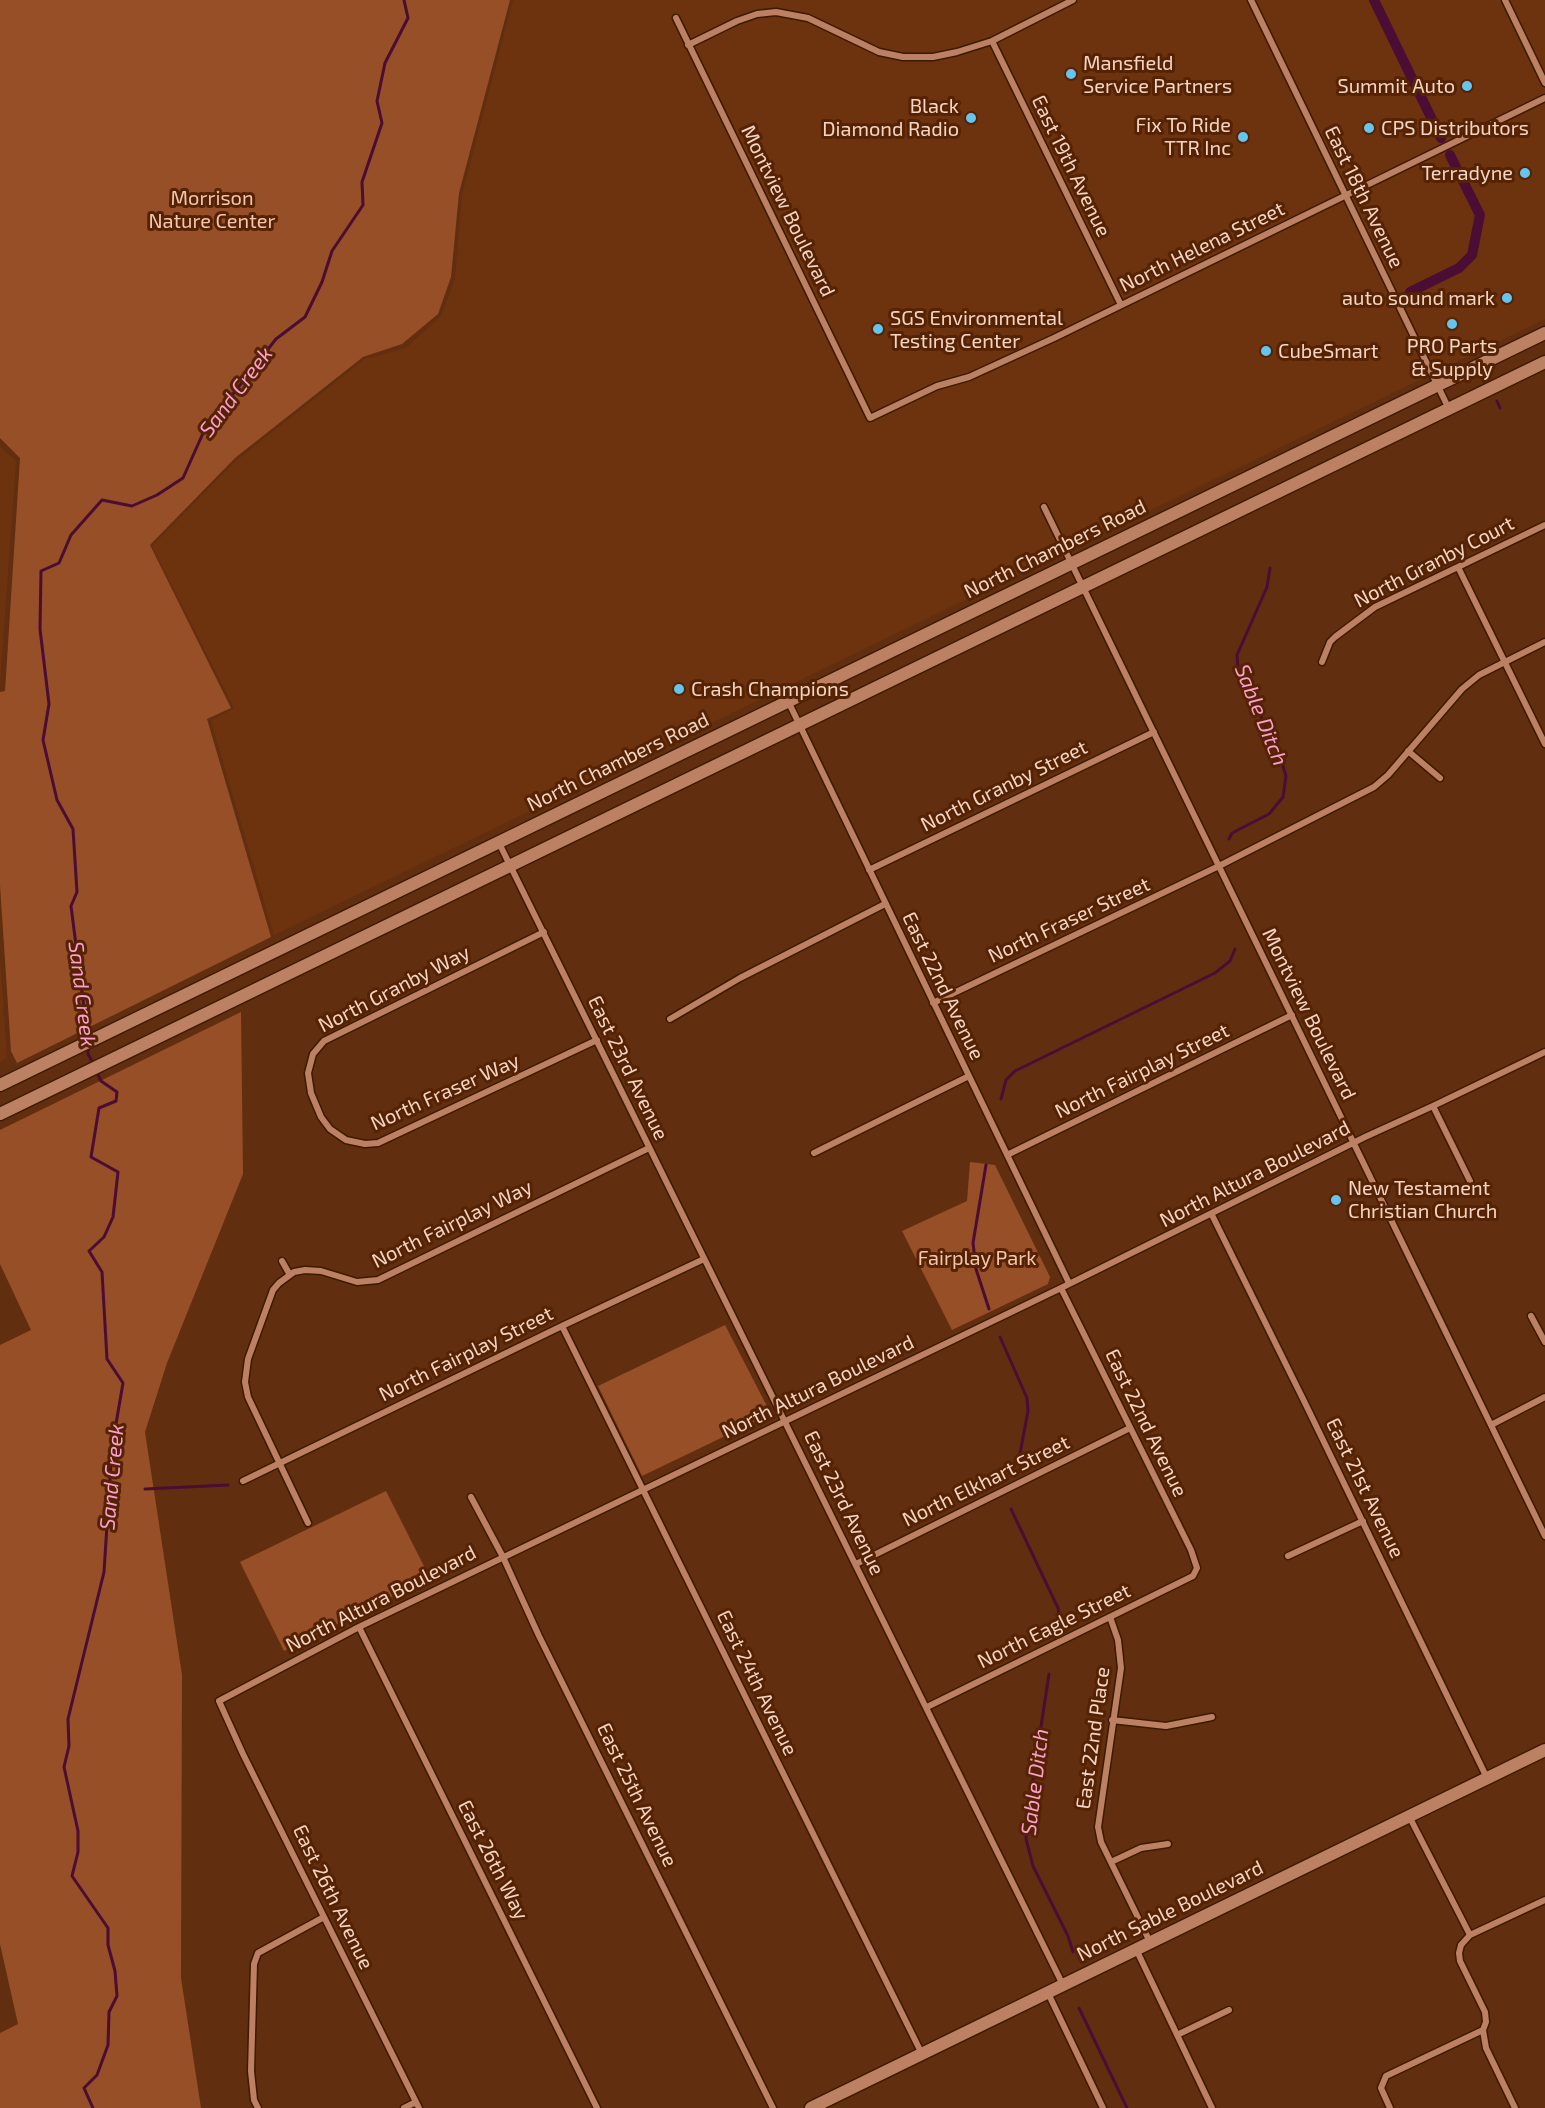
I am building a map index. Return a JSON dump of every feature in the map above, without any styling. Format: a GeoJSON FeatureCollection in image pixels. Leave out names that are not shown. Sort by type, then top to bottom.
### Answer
{"type":"FeatureCollection","features":[{"type":"Feature","properties":{"kind":"main road","name":"North Chambers Road"},"geometry":{"type":"LineString","coordinates":[[0,1086],[1071,562],[1545,333]]}},
{"type":"Feature","properties":{"kind":"main road"},"geometry":{"type":"LineString","coordinates":[[0,1114],[1448,407],[1545,362]]}},
{"type":"Feature","properties":{"kind":"main road","name":"North Sable Boulevard"},"geometry":{"type":"LineString","coordinates":[[811,2108],[1545,1750]]}},
{"type":"Feature","properties":{"kind":"street"},"geometry":{"type":"LineString","coordinates":[[688,45],[737,21],[757,14],[776,12],[808,18],[879,52],[903,57],[933,57],[992,41],[1073,0]]}},
{"type":"Feature","properties":{"kind":"street","name":"East 18th Avenue"},"geometry":{"type":"LineString","coordinates":[[1251,0],[1448,407]]}},
{"type":"Feature","properties":{"kind":"street"},"geometry":{"type":"LineString","coordinates":[[1505,0],[1545,83]]}},
{"type":"Feature","properties":{"kind":"street","name":"Montview Boulevard"},"geometry":{"type":"LineString","coordinates":[[676,18],[870,418]]}},
{"type":"Feature","properties":{"kind":"street","name":"East 19th Avenue"},"geometry":{"type":"LineString","coordinates":[[992,41],[1121,305]]}},
{"type":"Feature","properties":{"kind":"street","name":"North Helena Street"},"geometry":{"type":"LineString","coordinates":[[870,418],[937,386],[969,377],[1003,362],[1545,98]]}},
{"type":"Feature","properties":{"kind":"street","name":"Montview Boulevard"},"geometry":{"type":"LineString","coordinates":[[1044,507],[1545,1536]]}},
{"type":"Feature","properties":{"kind":"street","name":"North Granby Court"},"geometry":{"type":"LineString","coordinates":[[1322,662],[1330,642],[1354,621],[1375,607],[1545,525]]}},
{"type":"Feature","properties":{"kind":"street"},"geometry":{"type":"LineString","coordinates":[[1458,567],[1545,744]]}},
{"type":"Feature","properties":{"kind":"street","name":"North Fraser Street"},"geometry":{"type":"LineString","coordinates":[[933,1003],[1219,866],[1374,787],[1462,689],[1479,675],[1545,642]]}},
{"type":"Feature","properties":{"kind":"street","name":"East 22nd Avenue"},"geometry":{"type":"LineString","coordinates":[[788,701],[1069,1284]]}},
{"type":"Feature","properties":{"kind":"street","name":"North Granby Street"},"geometry":{"type":"LineString","coordinates":[[869,870],[1154,732]]}},
{"type":"Feature","properties":{"kind":"street"},"geometry":{"type":"LineString","coordinates":[[1408,751],[1440,778]]}},
{"type":"Feature","properties":{"kind":"street","name":"East 23rd Avenue"},"geometry":{"type":"LineString","coordinates":[[498,842],[1064,1985]]}},
{"type":"Feature","properties":{"kind":"street"},"geometry":{"type":"LineString","coordinates":[[670,1019],[740,978],[885,904]]}},
{"type":"Feature","properties":{"kind":"street","name":"North Granby Way"},"geometry":{"type":"LineString","coordinates":[[317,1108],[311,1093],[308,1073],[313,1054],[324,1041],[543,932]]}},
{"type":"Feature","properties":{"kind":"street","name":"North Fairplay Street"},"geometry":{"type":"LineString","coordinates":[[1007,1155],[1292,1015]]}},
{"type":"Feature","properties":{"kind":"street","name":"North Fraser Way"},"geometry":{"type":"LineString","coordinates":[[317,1108],[326,1125],[340,1137],[364,1144],[378,1143],[597,1040]]}},
{"type":"Feature","properties":{"kind":"street","name":"North Altura Boulevard"},"geometry":{"type":"LineString","coordinates":[[219,1701],[359,1627],[1545,1052]]}},
{"type":"Feature","properties":{"kind":"street"},"geometry":{"type":"LineString","coordinates":[[814,1153],[969,1076]]}},
{"type":"Feature","properties":{"kind":"street"},"geometry":{"type":"LineString","coordinates":[[1433,1106],[1470,1181]]}},
{"type":"Feature","properties":{"kind":"street","name":"North Fairplay Way"},"geometry":{"type":"LineString","coordinates":[[290,1275],[305,1270],[314,1270],[357,1282],[378,1280],[649,1148]]}},
{"type":"Feature","properties":{"kind":"street","name":"East 21st Avenue"},"geometry":{"type":"LineString","coordinates":[[1212,1215],[1487,1778]]}},
{"type":"Feature","properties":{"kind":"street","name":"North Fairplay Street"},"geometry":{"type":"LineString","coordinates":[[243,1481],[704,1259]]}},
{"type":"Feature","properties":{"kind":"street"},"geometry":{"type":"LineString","coordinates":[[282,1261],[290,1275],[273,1290],[248,1359],[245,1374],[248,1397],[308,1523]]}},
{"type":"Feature","properties":{"kind":"street","name":"East 22nd Avenue"},"geometry":{"type":"LineString","coordinates":[[1061,1288],[1191,1550],[1197,1563],[1195,1574]]}},
{"type":"Feature","properties":{"kind":"street"},"geometry":{"type":"LineString","coordinates":[[1531,1316],[1545,1342]]}},
{"type":"Feature","properties":{"kind":"street","name":"East 24th Avenue"},"geometry":{"type":"LineString","coordinates":[[561,1326],[922,2054]]}},
{"type":"Feature","properties":{"kind":"street"},"geometry":{"type":"LineString","coordinates":[[1491,1425],[1545,1399]]}},
{"type":"Feature","properties":{"kind":"street","name":"North Elkhart Street"},"geometry":{"type":"LineString","coordinates":[[855,1564],[1130,1428]]}},
{"type":"Feature","properties":{"kind":"street","name":"East 25th Avenue"},"geometry":{"type":"LineString","coordinates":[[471,1497],[503,1557],[539,1636],[773,2108]]}},
{"type":"Feature","properties":{"kind":"street"},"geometry":{"type":"LineString","coordinates":[[1288,1556],[1363,1521]]}},
{"type":"Feature","properties":{"kind":"street","name":"North Eagle Street"},"geometry":{"type":"LineString","coordinates":[[927,1707],[1195,1574]]}},
{"type":"Feature","properties":{"kind":"street","name":"East 22nd Place"},"geometry":{"type":"LineString","coordinates":[[1110,1617],[1118,1640],[1121,1668],[1098,1827],[1101,1842],[1150,1942]]}},
{"type":"Feature","properties":{"kind":"street","name":"East 26th Way"},"geometry":{"type":"LineString","coordinates":[[359,1627],[597,2108]]}},
{"type":"Feature","properties":{"kind":"street","name":"East 26th Avenue"},"geometry":{"type":"LineString","coordinates":[[219,1701],[417,2105]]}},
{"type":"Feature","properties":{"kind":"street"},"geometry":{"type":"LineString","coordinates":[[1112,1720],[1166,1726],[1212,1717]]}},
{"type":"Feature","properties":{"kind":"street"},"geometry":{"type":"LineString","coordinates":[[1409,1816],[1470,1935]]}},
{"type":"Feature","properties":{"kind":"street"},"geometry":{"type":"LineString","coordinates":[[1111,1862],[1141,1848],[1168,1844]]}},
{"type":"Feature","properties":{"kind":"street"},"geometry":{"type":"LineString","coordinates":[[1515,2108],[1486,2048],[1483,2030],[1485,2012],[1460,1960],[1459,1953],[1461,1945],[1470,1935],[1545,1900]]}},
{"type":"Feature","properties":{"kind":"street"},"geometry":{"type":"LineString","coordinates":[[258,2108],[254,2100],[251,2071],[254,1964],[258,1953],[324,1917]]}},
{"type":"Feature","properties":{"kind":"street"},"geometry":{"type":"LineString","coordinates":[[1136,1950],[1212,2108]]}},
{"type":"Feature","properties":{"kind":"street"},"geometry":{"type":"LineString","coordinates":[[1048,1993],[1104,2108]]}},
{"type":"Feature","properties":{"kind":"street"},"geometry":{"type":"LineString","coordinates":[[1177,2035],[1229,2010]]}},
{"type":"Feature","properties":{"kind":"street"},"geometry":{"type":"LineString","coordinates":[[1390,2108],[1381,2088],[1386,2076],[1483,2030]]}},
{"type":"Feature","properties":{"kind":"street"},"geometry":{"type":"LineString","coordinates":[[404,2108],[417,2105]]}},
{"type":"Feature","properties":{"kind":"shaded area"},"geometry":{"type":"Polygon","coordinates":[[[513,0],[1545,0],[1545,319],[274,935],[211,721],[234,708],[152,546],[237,460],[365,359],[406,348],[441,316],[455,279],[462,195],[513,0]]]}},
{"type":"Feature","properties":{"kind":"shaded area"},"geometry":{"type":"Polygon","coordinates":[[[0,447],[16,461],[0,683],[0,447]]]}},
{"type":"Feature","properties":{"kind":"shaded area"},"geometry":{"type":"Polygon","coordinates":[[[0,957],[7,1058],[0,1062],[0,957]]]}},
{"type":"Feature","properties":{"kind":"green space","name":"Morrison Nature Center"},"geometry":{"type":"Polygon","coordinates":[[[0,0],[510,0],[459,193],[451,277],[438,314],[402,344],[363,357],[235,458],[150,545],[231,708],[207,719],[271,937],[17,1063],[11,1051],[0,885],[0,692],[5,691],[20,458],[0,438],[0,0]]]}},
{"type":"Feature","properties":{"kind":"green space"},"geometry":{"type":"Polygon","coordinates":[[[241,1012],[243,1174],[167,1363],[145,1432],[182,1675],[181,1978],[201,2108],[0,2108],[0,2033],[18,2024],[0,1944],[0,1345],[31,1330],[0,1264],[0,1130],[241,1012]]]}},
{"type":"Feature","properties":{"kind":"green space","name":"Fairplay Park"},"geometry":{"type":"Polygon","coordinates":[[[970,1162],[995,1165],[1050,1277],[1048,1284],[952,1330],[902,1231],[967,1201],[970,1162]]]}},
{"type":"Feature","properties":{"kind":"green space"},"geometry":{"type":"Polygon","coordinates":[[[725,1325],[771,1414],[642,1476],[598,1386],[725,1325]]]}},
{"type":"Feature","properties":{"kind":"green space"},"geometry":{"type":"Polygon","coordinates":[[[386,1491],[430,1578],[284,1651],[240,1562],[386,1491]]]}},
{"type":"Feature","properties":{"kind":"waterway","name":"Sand Creek"},"geometry":{"type":"LineString","coordinates":[[88,1039],[71,906],[77,892],[73,829],[57,800],[43,740],[49,704],[40,629],[41,571],[59,563],[71,535],[102,500],[132,506],[157,495],[183,478],[204,431],[276,339],[305,317],[322,282],[332,251],[363,205],[362,182],[382,123],[377,101],[385,63],[408,18],[404,0]]}},
{"type":"Feature","properties":{"kind":"waterway"},"geometry":{"type":"LineString","coordinates":[[1374,0],[1441,138]]}},
{"type":"Feature","properties":{"kind":"waterway"},"geometry":{"type":"LineString","coordinates":[[1410,292],[1459,268],[1472,255],[1480,215],[1450,155]]}},
{"type":"Feature","properties":{"kind":"waterway"},"geometry":{"type":"LineString","coordinates":[[1497,401],[1500,408]]}},
{"type":"Feature","properties":{"kind":"waterway","name":"Sable Ditch"},"geometry":{"type":"LineString","coordinates":[[1229,839],[1232,833],[1269,814],[1283,797],[1286,776],[1280,756],[1238,669],[1237,655],[1267,587],[1270,568]]}},
{"type":"Feature","properties":{"kind":"waterway","name":"Sable Ditch"},"geometry":{"type":"LineString","coordinates":[[1001,1099],[1006,1080],[1015,1071],[1215,973],[1230,961],[1235,949]]}},
{"type":"Feature","properties":{"kind":"waterway","name":"Sand Creek"},"geometry":{"type":"LineString","coordinates":[[88,1046],[88,1054],[94,1065]]}},
{"type":"Feature","properties":{"kind":"waterway","name":"Sand Creek"},"geometry":{"type":"LineString","coordinates":[[93,2108],[84,2088],[97,2075],[108,2045],[109,2012],[117,1996],[115,1971],[108,1945],[108,1928],[72,1876],[78,1852],[78,1831],[64,1767],[69,1746],[68,1719],[104,1572],[112,1447],[123,1383],[107,1359],[102,1272],[89,1251],[104,1237],[113,1217],[118,1172],[91,1157],[99,1108],[116,1101],[117,1092],[101,1081],[96,1071]]}},
{"type":"Feature","properties":{"kind":"waterway","name":"Sable Ditch"},"geometry":{"type":"LineString","coordinates":[[986,1165],[973,1243],[976,1269],[989,1309]]}},
{"type":"Feature","properties":{"kind":"waterway","name":"Sable Ditch"},"geometry":{"type":"LineString","coordinates":[[1000,1337],[1027,1398],[1028,1411],[1018,1464]]}},
{"type":"Feature","properties":{"kind":"waterway"},"geometry":{"type":"LineString","coordinates":[[145,1489],[228,1485]]}},
{"type":"Feature","properties":{"kind":"waterway","name":"Sable Ditch"},"geometry":{"type":"LineString","coordinates":[[1011,1509],[1058,1608],[1060,1624]]}},
{"type":"Feature","properties":{"kind":"waterway","name":"Sable Ditch"},"geometry":{"type":"LineString","coordinates":[[1049,1674],[1027,1818],[1026,1839],[1033,1866],[1068,1936],[1073,1952]]}},
{"type":"Feature","properties":{"kind":"waterway","name":"Sable Ditch"},"geometry":{"type":"LineString","coordinates":[[1079,2008],[1127,2108]]}},
{"type":"Feature","properties":{"kind":"place","name":"Mansfield Service Partners"},"geometry":{"type":"Point","coordinates":[1071,74]}},
{"type":"Feature","properties":{"kind":"place","name":"Summit Auto"},"geometry":{"type":"Point","coordinates":[1467,86]}},
{"type":"Feature","properties":{"kind":"place","name":"Black Diamond Radio"},"geometry":{"type":"Point","coordinates":[971,118]}},
{"type":"Feature","properties":{"kind":"place","name":"CPS Distributors"},"geometry":{"type":"Point","coordinates":[1369,128]}},
{"type":"Feature","properties":{"kind":"place","name":"Fix To Ride TTR Inc"},"geometry":{"type":"Point","coordinates":[1243,137]}},
{"type":"Feature","properties":{"kind":"place","name":"Terradyne"},"geometry":{"type":"Point","coordinates":[1525,173]}},
{"type":"Feature","properties":{"kind":"place","name":"auto sound mark"},"geometry":{"type":"Point","coordinates":[1507,298]}},
{"type":"Feature","properties":{"kind":"place","name":"PRO Parts & Supply"},"geometry":{"type":"Point","coordinates":[1452,324]}},
{"type":"Feature","properties":{"kind":"place","name":"SGS Environmental Testing Center"},"geometry":{"type":"Point","coordinates":[878,329]}},
{"type":"Feature","properties":{"kind":"place","name":"CubeSmart"},"geometry":{"type":"Point","coordinates":[1266,351]}},
{"type":"Feature","properties":{"kind":"place","name":"Crash Champions"},"geometry":{"type":"Point","coordinates":[679,689]}},
{"type":"Feature","properties":{"kind":"place","name":"New Testament Christian Church"},"geometry":{"type":"Point","coordinates":[1336,1200]}}]}
